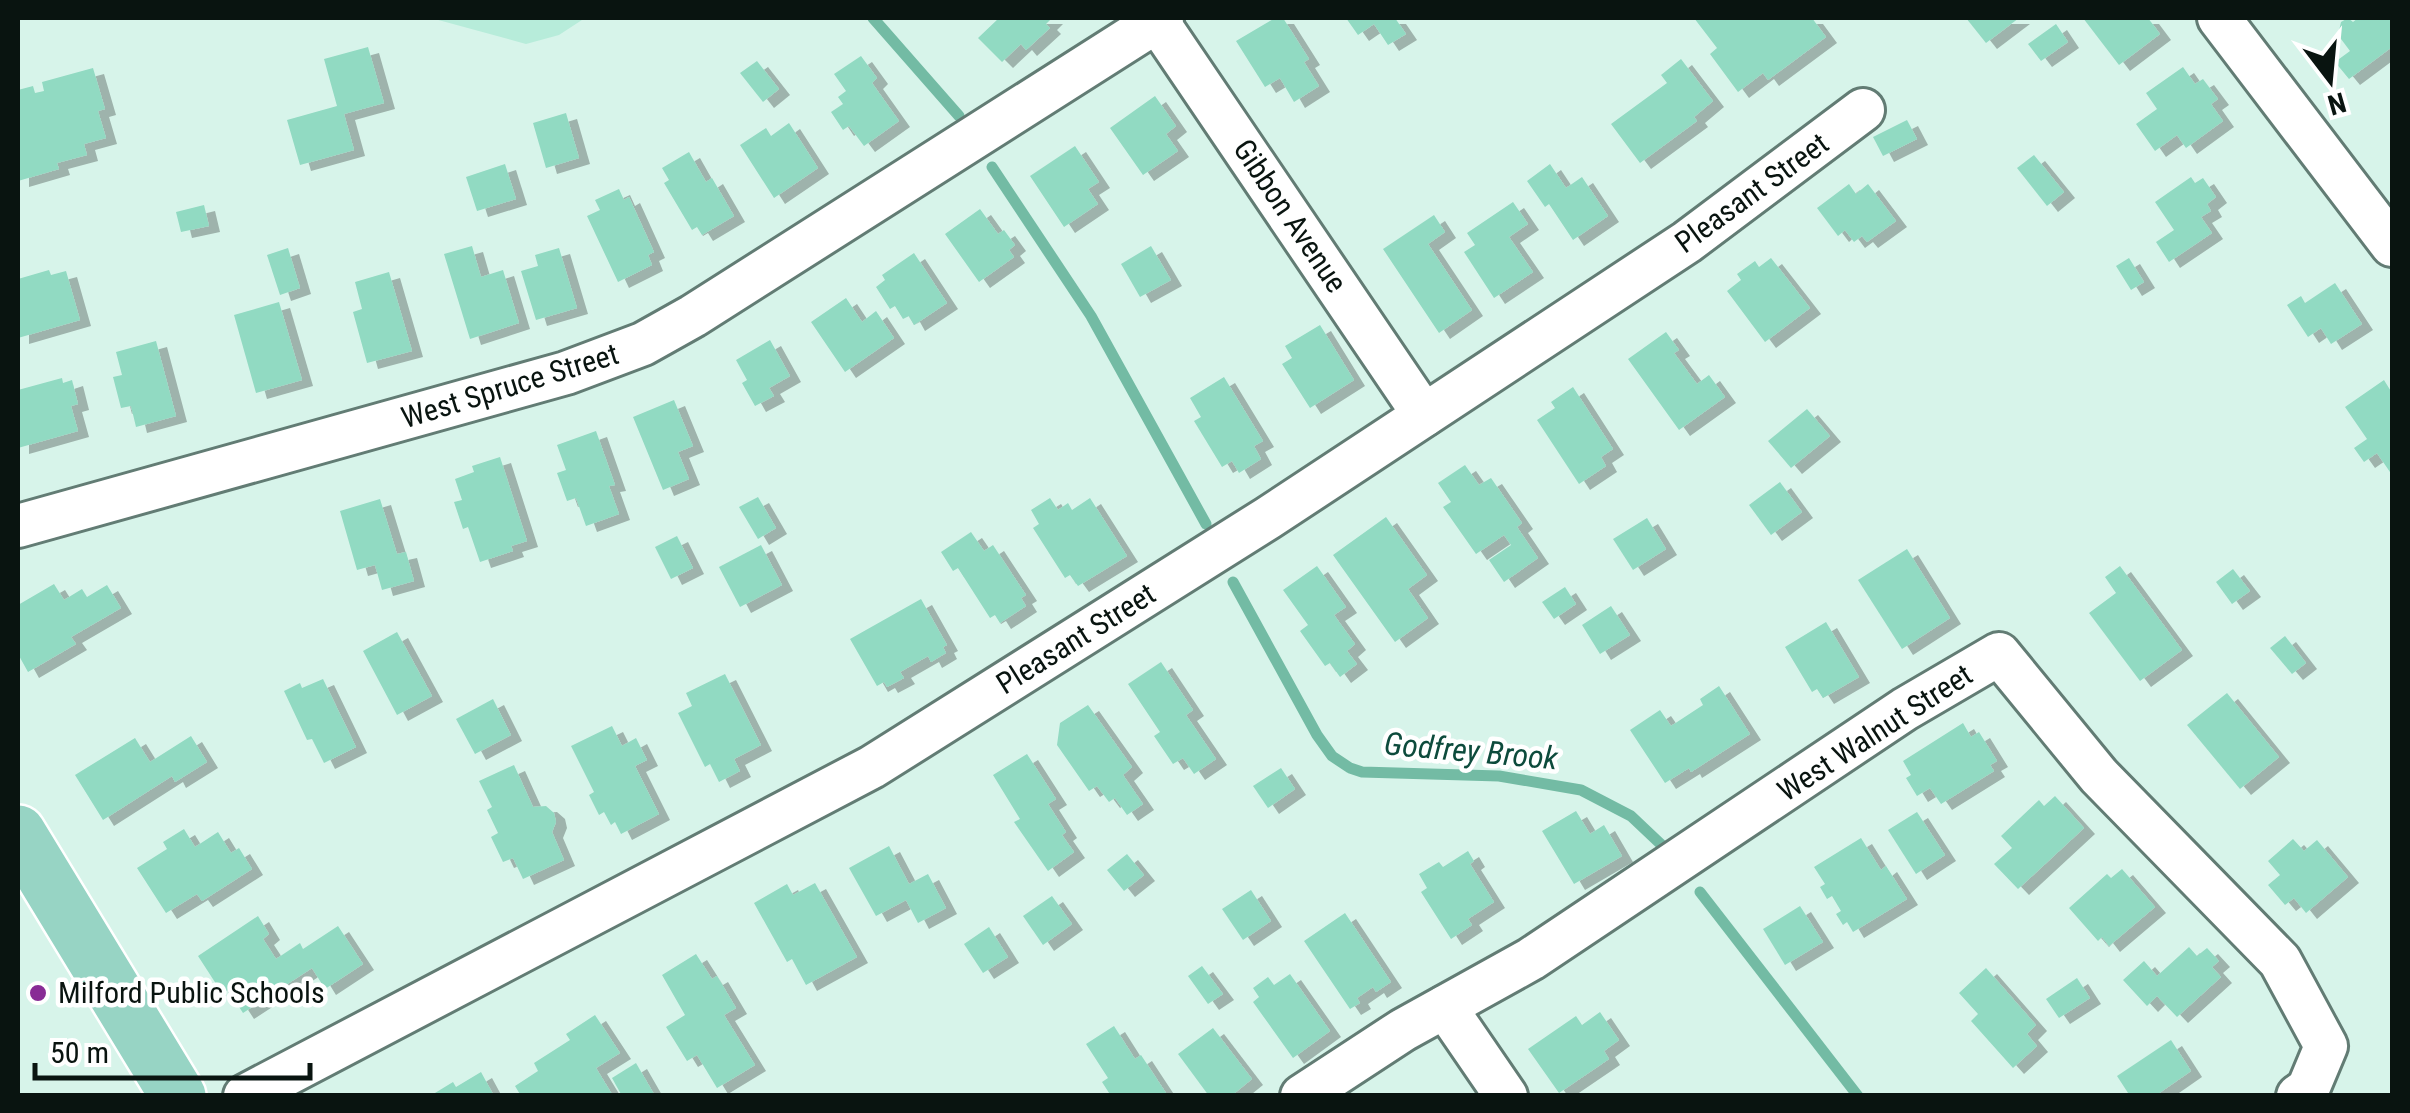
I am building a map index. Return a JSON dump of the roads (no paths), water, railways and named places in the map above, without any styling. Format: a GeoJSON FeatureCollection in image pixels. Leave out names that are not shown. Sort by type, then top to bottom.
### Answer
{"type":"FeatureCollection","features":[{"type":"Feature","properties":{"kind":"main road"},"geometry":{"type":"LineString","coordinates":[[18,833],[178,1096]]}},
{"type":"Feature","properties":{"kind":"street","name":"Gibbon Avenue"},"geometry":{"type":"LineString","coordinates":[[1158,18],[1424,415]]}},
{"type":"Feature","properties":{"kind":"street","name":"West Spruce Street"},"geometry":{"type":"LineString","coordinates":[[18,526],[566,373],[643,344],[694,316],[1158,18]]}},
{"type":"Feature","properties":{"kind":"street"},"geometry":{"type":"LineString","coordinates":[[2219,18],[2392,244]]}},
{"type":"Feature","properties":{"kind":"street","name":"Pleasant Street"},"geometry":{"type":"LineString","coordinates":[[245,1096],[872,767],[1253,528],[1687,242],[1863,110]]}},
{"type":"Feature","properties":{"kind":"street","name":"West Walnut Street"},"geometry":{"type":"LineString","coordinates":[[1302,1096],[1531,959],[1906,709],[1999,654],[2099,776],[2280,960],[2326,1046],[2308,1079]]}},
{"type":"Feature","properties":{"kind":"street"},"geometry":{"type":"LineString","coordinates":[[1445,1007],[1506,1096]]}},
{"type":"Feature","properties":{"kind":"waterway","name":"Godfrey Brook"},"geometry":{"type":"LineString","coordinates":[[873,18],[959,116]]}},
{"type":"Feature","properties":{"kind":"waterway","name":"Godfrey Brook"},"geometry":{"type":"LineString","coordinates":[[992,167],[1091,316],[1206,524]]}},
{"type":"Feature","properties":{"kind":"waterway","name":"Godfrey Brook"},"geometry":{"type":"LineString","coordinates":[[1233,582],[1317,735],[1332,756],[1350,768],[1362,772],[1499,776],[1581,790],[1631,816],[1668,851]]}},
{"type":"Feature","properties":{"kind":"waterway","name":"Godfrey Brook"},"geometry":{"type":"LineString","coordinates":[[1700,892],[1858,1096]]}},
{"type":"Feature","properties":{"kind":"place","name":"Milford Public Schools"},"geometry":{"type":"Point","coordinates":[38,993]}}]}
